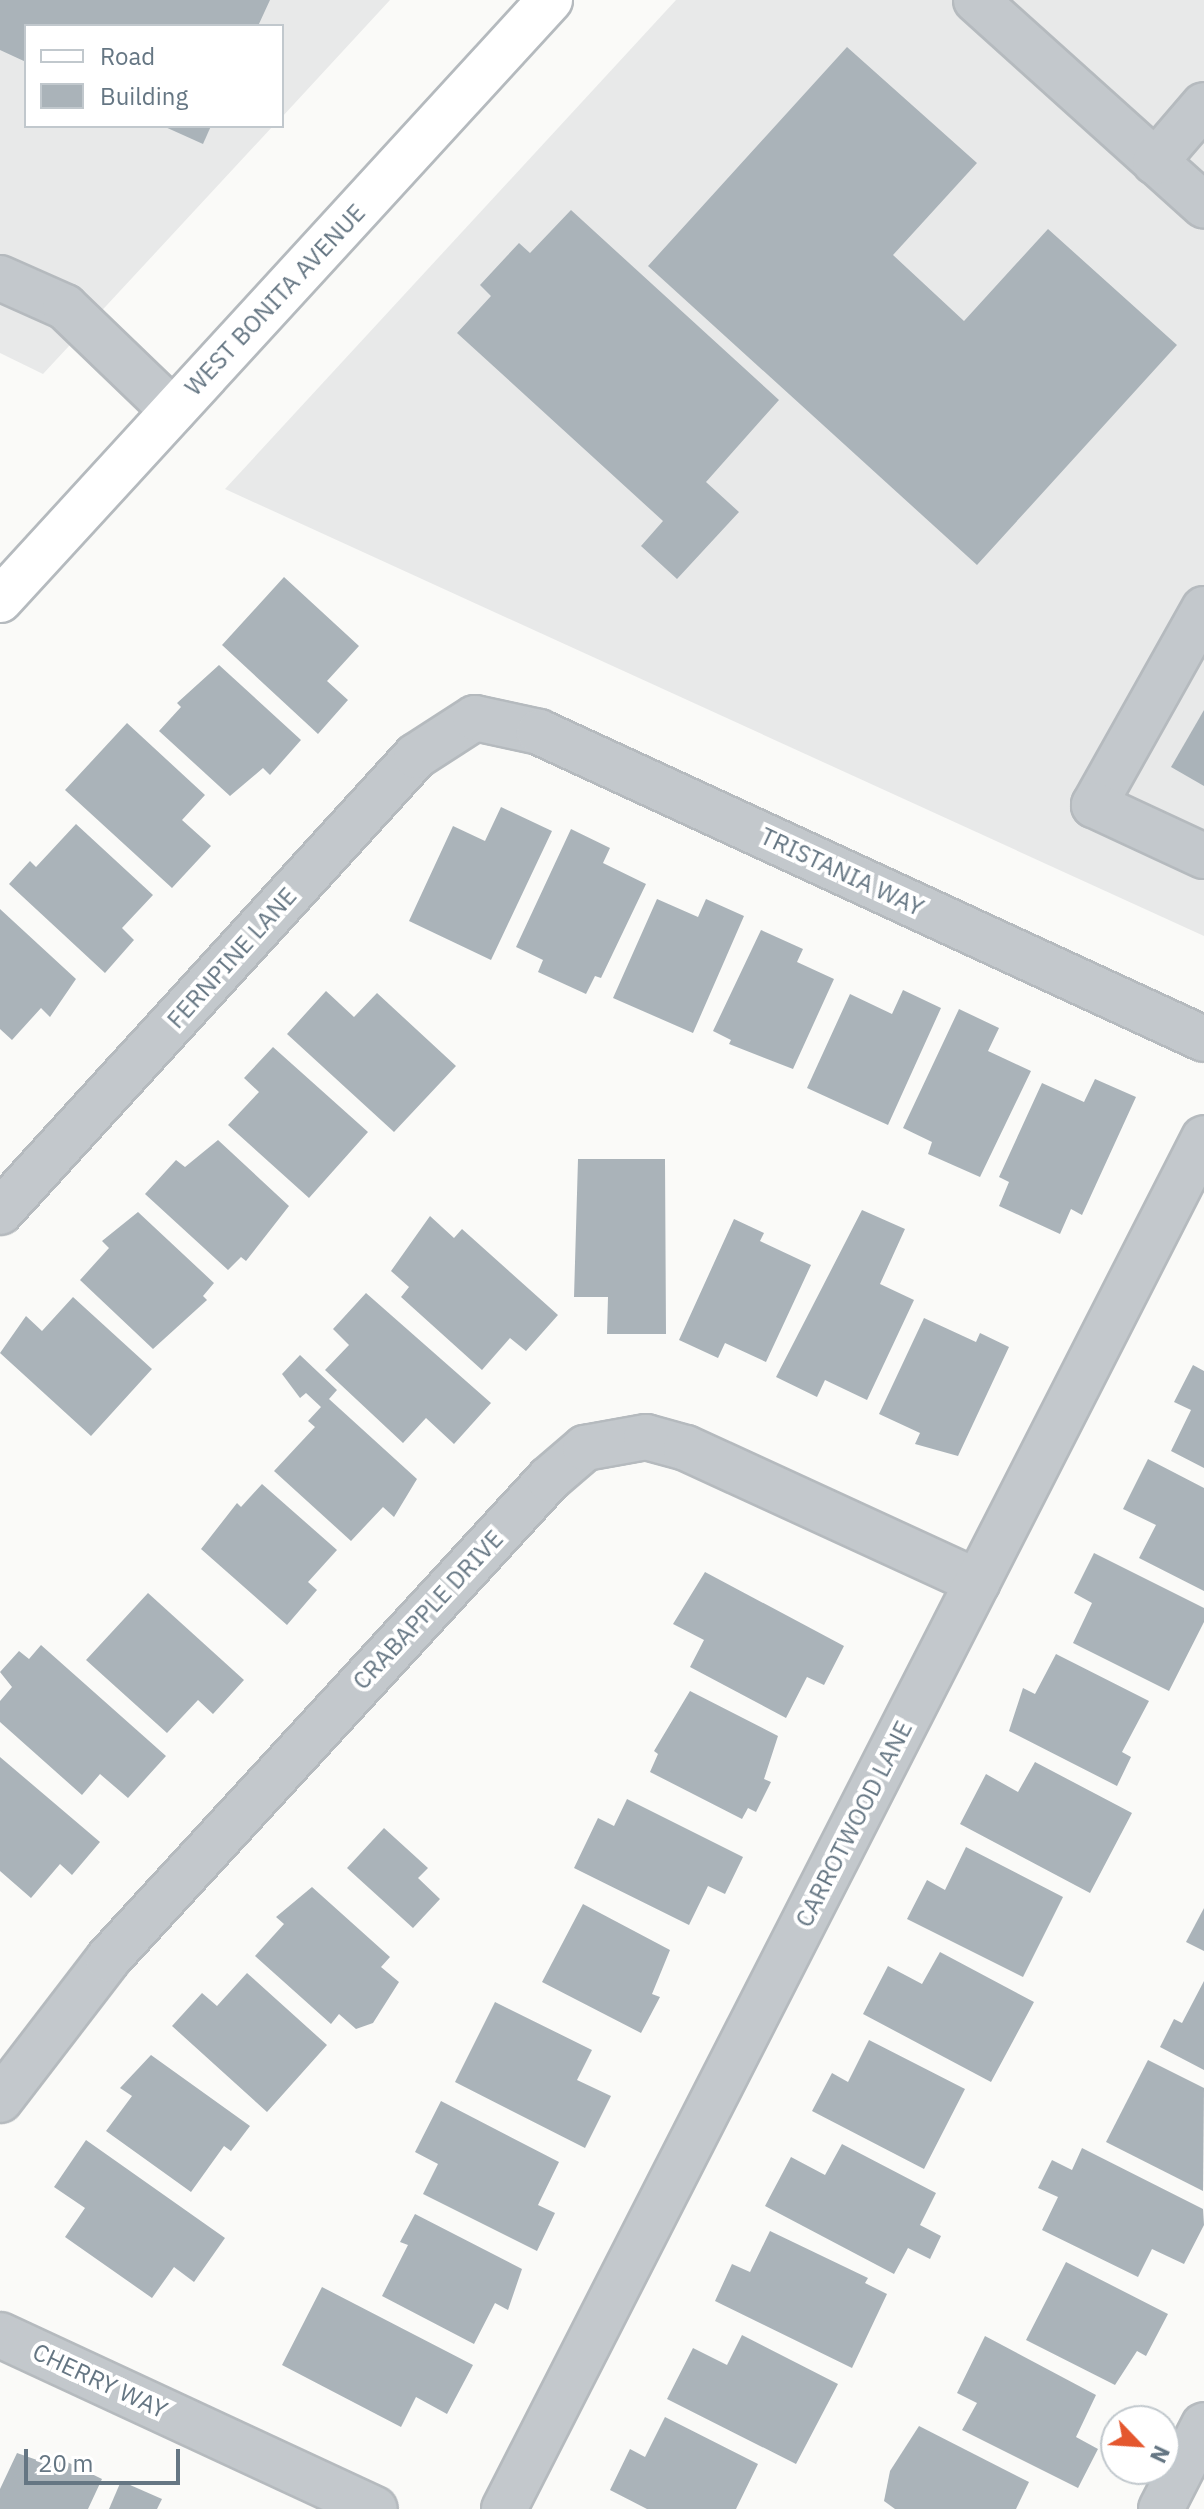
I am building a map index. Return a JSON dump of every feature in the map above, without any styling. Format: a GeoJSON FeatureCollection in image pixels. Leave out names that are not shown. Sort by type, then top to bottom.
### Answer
{"type":"FeatureCollection","features":[{"type":"Feature","properties":{"kind":"main road","name":"WEST BONITA AVENUE"},"geometry":{"type":"LineString","coordinates":[[0,600],[550,0]]}},
{"type":"Feature","properties":{"kind":"street"},"geometry":{"type":"LineString","coordinates":[[976,0],[1204,205]]}},
{"type":"Feature","properties":{"kind":"street"},"geometry":{"type":"LineString","coordinates":[[1155,162],[1204,105]]}},
{"type":"Feature","properties":{"kind":"street"},"geometry":{"type":"LineString","coordinates":[[0,278],[65,307],[173,411]]}},
{"type":"Feature","properties":{"kind":"street"},"geometry":{"type":"LineString","coordinates":[[1204,609],[1094,805],[1204,856]]}},
{"type":"Feature","properties":{"kind":"street","name":"TRISTANIA WAY"},"geometry":{"type":"LineString","coordinates":[[475,718],[539,732],[1204,1039]]}},
{"type":"Feature","properties":{"kind":"street","name":"FERNPINE LANE"},"geometry":{"type":"LineString","coordinates":[[0,1212],[416,756],[475,718]]}},
{"type":"Feature","properties":{"kind":"street","name":"CARROTWOOD LANE"},"geometry":{"type":"LineString","coordinates":[[504,2509],[1204,1138]]}},
{"type":"Feature","properties":{"kind":"street","name":"CRABAPPLE DRIVE"},"geometry":{"type":"LineString","coordinates":[[0,2100],[108,1959],[549,1479],[585,1448],[646,1437],[686,1448],[978,1582]]}},
{"type":"Feature","properties":{"kind":"street","name":"CHERRY WAY"},"geometry":{"type":"LineString","coordinates":[[0,2335],[375,2509]]}},
{"type":"Feature","properties":{"kind":"street"},"geometry":{"type":"LineString","coordinates":[[1161,2509],[1204,2425]]}},
{"type":"Feature","properties":{"kind":"shaded area"},"geometry":{"type":"Polygon","coordinates":[[[0,0],[390,0],[284,115],[284,24],[24,24],[24,128],[271,128],[43,374],[0,353],[0,0]]]}},
{"type":"Feature","properties":{"kind":"shaded area"},"geometry":{"type":"Polygon","coordinates":[[[676,0],[1204,0],[1204,936],[225,489],[676,0]]]}},
{"type":"Feature","properties":{"kind":"building"},"geometry":{"type":"Polygon","coordinates":[[[0,0],[270,0],[259,24],[24,24],[24,61],[0,50],[0,0]]]}},
{"type":"Feature","properties":{"kind":"building"},"geometry":{"type":"Polygon","coordinates":[[[847,47],[977,163],[893,255],[964,321],[1048,229],[1177,345],[977,565],[648,266],[847,47]]]}},
{"type":"Feature","properties":{"kind":"building"},"geometry":{"type":"Polygon","coordinates":[[[167,128],[210,128],[203,144],[167,128]]]}},
{"type":"Feature","properties":{"kind":"building"},"geometry":{"type":"Polygon","coordinates":[[[571,210],[779,400],[706,482],[739,512],[677,579],[641,546],[663,521],[457,333],[491,296],[480,285],[519,243],[530,253],[571,210]]]}},
{"type":"Feature","properties":{"kind":"building"},"geometry":{"type":"Polygon","coordinates":[[[284,577],[359,646],[327,681],[348,700],[318,734],[222,645],[284,577]]]}},
{"type":"Feature","properties":{"kind":"building"},"geometry":{"type":"Polygon","coordinates":[[[219,665],[301,740],[270,775],[263,768],[230,796],[159,731],[181,707],[177,703],[219,665]]]}},
{"type":"Feature","properties":{"kind":"building"},"geometry":{"type":"Polygon","coordinates":[[[1204,710],[1204,786],[1171,767],[1204,710]]]}},
{"type":"Feature","properties":{"kind":"building"},"geometry":{"type":"Polygon","coordinates":[[[127,723],[205,795],[182,820],[211,846],[172,888],[65,790],[127,723]]]}},
{"type":"Feature","properties":{"kind":"building"},"geometry":{"type":"Polygon","coordinates":[[[501,807],[552,831],[491,960],[409,921],[453,826],[485,841],[501,807]]]}},
{"type":"Feature","properties":{"kind":"building"},"geometry":{"type":"Polygon","coordinates":[[[76,824],[153,895],[122,928],[134,940],[105,973],[9,884],[30,861],[36,867],[76,824]]]}},
{"type":"Feature","properties":{"kind":"building"},"geometry":{"type":"Polygon","coordinates":[[[571,829],[610,848],[603,863],[646,884],[601,978],[595,976],[586,994],[538,972],[543,960],[516,947],[571,829]]]}},
{"type":"Feature","properties":{"kind":"building"},"geometry":{"type":"Polygon","coordinates":[[[657,899],[698,917],[706,899],[744,916],[693,1033],[613,998],[657,899]]]}},
{"type":"Feature","properties":{"kind":"building"},"geometry":{"type":"Polygon","coordinates":[[[0,909],[76,979],[50,1017],[41,1008],[12,1040],[0,1029],[0,909]]]}},
{"type":"Feature","properties":{"kind":"building"},"geometry":{"type":"Polygon","coordinates":[[[761,930],[803,949],[797,962],[834,979],[793,1069],[729,1044],[731,1040],[713,1031],[761,930]]]}},
{"type":"Feature","properties":{"kind":"building"},"geometry":{"type":"Polygon","coordinates":[[[903,990],[941,1008],[888,1125],[807,1088],[850,994],[892,1014],[903,990]]]}},
{"type":"Feature","properties":{"kind":"building"},"geometry":{"type":"Polygon","coordinates":[[[326,991],[354,1017],[377,993],[456,1066],[394,1132],[287,1034],[326,991]]]}},
{"type":"Feature","properties":{"kind":"building"},"geometry":{"type":"Polygon","coordinates":[[[959,1009],[999,1028],[988,1051],[1031,1071],[980,1177],[928,1154],[932,1142],[903,1128],[959,1009]]]}},
{"type":"Feature","properties":{"kind":"building"},"geometry":{"type":"Polygon","coordinates":[[[273,1047],[368,1132],[309,1198],[228,1125],[259,1092],[244,1078],[273,1047]]]}},
{"type":"Feature","properties":{"kind":"building"},"geometry":{"type":"Polygon","coordinates":[[[1095,1079],[1136,1097],[1082,1215],[1071,1209],[1060,1234],[999,1206],[1009,1182],[999,1177],[1042,1083],[1084,1102],[1095,1079]]]}},
{"type":"Feature","properties":{"kind":"building"},"geometry":{"type":"Polygon","coordinates":[[[218,1140],[289,1206],[246,1261],[241,1257],[228,1270],[145,1194],[176,1160],[185,1167],[218,1140]]]}},
{"type":"Feature","properties":{"kind":"building"},"geometry":{"type":"Polygon","coordinates":[[[578,1159],[665,1159],[666,1334],[607,1334],[608,1297],[574,1297],[578,1159]]]}},
{"type":"Feature","properties":{"kind":"building"},"geometry":{"type":"Polygon","coordinates":[[[862,1210],[905,1229],[880,1284],[914,1300],[867,1400],[825,1380],[817,1397],[776,1377],[862,1210]]]}},
{"type":"Feature","properties":{"kind":"building"},"geometry":{"type":"Polygon","coordinates":[[[138,1212],[214,1283],[203,1296],[207,1300],[153,1349],[80,1280],[109,1248],[102,1241],[138,1212]]]}},
{"type":"Feature","properties":{"kind":"building"},"geometry":{"type":"Polygon","coordinates":[[[430,1216],[454,1238],[462,1229],[558,1315],[526,1351],[510,1338],[482,1370],[401,1297],[409,1287],[391,1271],[430,1216]]]}},
{"type":"Feature","properties":{"kind":"building"},"geometry":{"type":"Polygon","coordinates":[[[734,1219],[764,1233],[760,1241],[811,1265],[766,1362],[725,1343],[718,1358],[679,1340],[734,1219]]]}},
{"type":"Feature","properties":{"kind":"building"},"geometry":{"type":"Polygon","coordinates":[[[366,1293],[491,1403],[454,1444],[426,1418],[403,1443],[325,1370],[349,1345],[333,1329],[366,1293]]]}},
{"type":"Feature","properties":{"kind":"building"},"geometry":{"type":"Polygon","coordinates":[[[73,1297],[152,1369],[91,1436],[0,1353],[26,1316],[42,1331],[73,1297]]]}},
{"type":"Feature","properties":{"kind":"building"},"geometry":{"type":"Polygon","coordinates":[[[924,1318],[976,1342],[980,1333],[1009,1347],[958,1456],[915,1444],[920,1433],[879,1414],[924,1318]]]}},
{"type":"Feature","properties":{"kind":"building"},"geometry":{"type":"Polygon","coordinates":[[[300,1355],[337,1390],[329,1399],[417,1479],[394,1517],[383,1507],[351,1541],[274,1471],[315,1427],[308,1421],[321,1407],[306,1393],[300,1398],[282,1374],[300,1355]]]}},
{"type":"Feature","properties":{"kind":"building"},"geometry":{"type":"Polygon","coordinates":[[[1193,1365],[1204,1371],[1204,1468],[1171,1451],[1191,1410],[1174,1402],[1193,1365]]]}},
{"type":"Feature","properties":{"kind":"building"},"geometry":{"type":"Polygon","coordinates":[[[1148,1459],[1204,1488],[1204,1591],[1139,1558],[1156,1525],[1123,1509],[1148,1459]]]}},
{"type":"Feature","properties":{"kind":"building"},"geometry":{"type":"Polygon","coordinates":[[[262,1484],[337,1550],[308,1582],[317,1590],[287,1625],[201,1549],[237,1503],[241,1507],[262,1484]]]}},
{"type":"Feature","properties":{"kind":"building"},"geometry":{"type":"Polygon","coordinates":[[[1094,1553],[1204,1608],[1204,1622],[1169,1691],[1073,1643],[1092,1603],[1074,1593],[1094,1553]]]}},
{"type":"Feature","properties":{"kind":"building"},"geometry":{"type":"Polygon","coordinates":[[[705,1572],[844,1646],[824,1685],[807,1677],[786,1718],[690,1667],[704,1640],[673,1624],[705,1572]]]}},
{"type":"Feature","properties":{"kind":"building"},"geometry":{"type":"Polygon","coordinates":[[[148,1593],[244,1680],[213,1714],[198,1700],[167,1733],[86,1660],[148,1593]]]}},
{"type":"Feature","properties":{"kind":"building"},"geometry":{"type":"Polygon","coordinates":[[[41,1645],[166,1756],[128,1798],[100,1774],[82,1795],[0,1722],[0,1701],[12,1687],[0,1672],[19,1651],[29,1659],[41,1645]]]}},
{"type":"Feature","properties":{"kind":"building"},"geometry":{"type":"Polygon","coordinates":[[[1056,1654],[1149,1701],[1122,1752],[1131,1757],[1117,1786],[1009,1731],[1023,1688],[1035,1694],[1056,1654]]]}},
{"type":"Feature","properties":{"kind":"building"},"geometry":{"type":"Polygon","coordinates":[[[690,1691],[778,1736],[764,1779],[771,1782],[756,1812],[748,1808],[742,1819],[650,1772],[658,1754],[654,1751],[690,1691]]]}},
{"type":"Feature","properties":{"kind":"building"},"geometry":{"type":"Polygon","coordinates":[[[0,1757],[100,1842],[72,1875],[60,1864],[31,1898],[0,1871],[0,1757]]]}},
{"type":"Feature","properties":{"kind":"building"},"geometry":{"type":"Polygon","coordinates":[[[1035,1762],[1132,1813],[1090,1893],[960,1824],[986,1774],[1018,1792],[1035,1762]]]}},
{"type":"Feature","properties":{"kind":"building"},"geometry":{"type":"Polygon","coordinates":[[[627,1799],[743,1857],[725,1894],[708,1886],[689,1925],[574,1868],[598,1818],[614,1826],[627,1799]]]}},
{"type":"Feature","properties":{"kind":"building"},"geometry":{"type":"Polygon","coordinates":[[[384,1828],[428,1868],[418,1878],[440,1899],[413,1928],[347,1868],[384,1828]]]}},
{"type":"Feature","properties":{"kind":"building"},"geometry":{"type":"Polygon","coordinates":[[[966,1847],[1063,1897],[1023,1977],[907,1919],[927,1880],[945,1890],[966,1847]]]}},
{"type":"Feature","properties":{"kind":"building"},"geometry":{"type":"Polygon","coordinates":[[[312,1887],[390,1957],[381,1967],[399,1982],[373,2023],[356,2029],[339,2014],[331,2024],[255,1956],[284,1924],[276,1917],[312,1887]]]}},
{"type":"Feature","properties":{"kind":"building"},"geometry":{"type":"Polygon","coordinates":[[[583,1904],[670,1950],[652,1994],[660,1997],[641,2033],[542,1982],[583,1904]]]}},
{"type":"Feature","properties":{"kind":"building"},"geometry":{"type":"Polygon","coordinates":[[[1204,1908],[1204,1951],[1186,1942],[1204,1908]]]}},
{"type":"Feature","properties":{"kind":"building"},"geometry":{"type":"Polygon","coordinates":[[[940,1952],[1034,2002],[991,2082],[863,2014],[888,1966],[922,1984],[940,1952]]]}},
{"type":"Feature","properties":{"kind":"building"},"geometry":{"type":"Polygon","coordinates":[[[247,1973],[327,2045],[267,2112],[172,2026],[202,1993],[217,2006],[247,1973]]]}},
{"type":"Feature","properties":{"kind":"building"},"geometry":{"type":"Polygon","coordinates":[[[1204,1981],[1204,2070],[1160,2047],[1174,2019],[1182,2023],[1204,1981]]]}},
{"type":"Feature","properties":{"kind":"building"},"geometry":{"type":"Polygon","coordinates":[[[495,2002],[592,2050],[577,2080],[611,2096],[585,2148],[455,2082],[495,2002]]]}},
{"type":"Feature","properties":{"kind":"building"},"geometry":{"type":"Polygon","coordinates":[[[869,2040],[965,2089],[924,2169],[812,2111],[832,2073],[848,2082],[869,2040]]]}},
{"type":"Feature","properties":{"kind":"building"},"geometry":{"type":"Polygon","coordinates":[[[151,2055],[250,2126],[231,2151],[224,2146],[191,2192],[106,2131],[132,2096],[120,2088],[151,2055]]]}},
{"type":"Feature","properties":{"kind":"building"},"geometry":{"type":"Polygon","coordinates":[[[1148,2060],[1204,2088],[1203,2191],[1106,2142],[1148,2060]]]}},
{"type":"Feature","properties":{"kind":"building"},"geometry":{"type":"Polygon","coordinates":[[[441,2101],[559,2162],[538,2205],[555,2213],[537,2251],[423,2194],[438,2164],[415,2152],[441,2101]]]}},
{"type":"Feature","properties":{"kind":"building"},"geometry":{"type":"Polygon","coordinates":[[[86,2140],[225,2238],[194,2282],[174,2267],[152,2298],[65,2237],[85,2208],[54,2187],[86,2140]]]}},
{"type":"Feature","properties":{"kind":"building"},"geometry":{"type":"Polygon","coordinates":[[[842,2144],[936,2193],[920,2225],[941,2236],[930,2259],[908,2248],[894,2274],[765,2206],[791,2157],[825,2175],[842,2144]]]}},
{"type":"Feature","properties":{"kind":"building"},"geometry":{"type":"Polygon","coordinates":[[[1082,2148],[1203,2209],[1204,2225],[1184,2264],[1152,2249],[1138,2277],[1042,2230],[1058,2197],[1038,2188],[1052,2160],[1072,2170],[1082,2148]]]}},
{"type":"Feature","properties":{"kind":"building"},"geometry":{"type":"Polygon","coordinates":[[[415,2214],[522,2269],[508,2310],[495,2303],[474,2344],[382,2296],[408,2245],[400,2242],[415,2214]]]}},
{"type":"Feature","properties":{"kind":"building"},"geometry":{"type":"Polygon","coordinates":[[[770,2231],[868,2278],[865,2283],[887,2294],[852,2368],[715,2301],[732,2264],[750,2272],[770,2231]]]}},
{"type":"Feature","properties":{"kind":"building"},"geometry":{"type":"Polygon","coordinates":[[[1066,2262],[1168,2314],[1146,2356],[1137,2351],[1115,2385],[1026,2340],[1066,2262]]]}},
{"type":"Feature","properties":{"kind":"building"},"geometry":{"type":"Polygon","coordinates":[[[322,2287],[473,2365],[447,2414],[416,2397],[401,2427],[282,2365],[322,2287]]]}},
{"type":"Feature","properties":{"kind":"building"},"geometry":{"type":"Polygon","coordinates":[[[742,2335],[838,2384],[796,2464],[667,2399],[693,2348],[727,2365],[742,2335]]]}},
{"type":"Feature","properties":{"kind":"building"},"geometry":{"type":"Polygon","coordinates":[[[985,2336],[1096,2395],[1076,2437],[1098,2449],[1078,2488],[962,2430],[977,2403],[957,2393],[985,2336]]]}},
{"type":"Feature","properties":{"kind":"building"},"geometry":{"type":"Polygon","coordinates":[[[665,2417],[758,2464],[736,2509],[647,2509],[610,2490],[630,2449],[645,2457],[665,2417]]]}},
{"type":"Feature","properties":{"kind":"building"},"geometry":{"type":"Polygon","coordinates":[[[919,2426],[1029,2482],[1016,2509],[895,2509],[884,2501],[890,2471],[919,2426]]]}},
{"type":"Feature","properties":{"kind":"building"},"geometry":{"type":"Polygon","coordinates":[[[17,2453],[57,2467],[61,2459],[102,2479],[88,2509],[0,2509],[0,2489],[17,2453]]]}},
{"type":"Feature","properties":{"kind":"building"},"geometry":{"type":"Polygon","coordinates":[[[121,2481],[162,2499],[157,2509],[109,2509],[121,2481]]]}}]}
